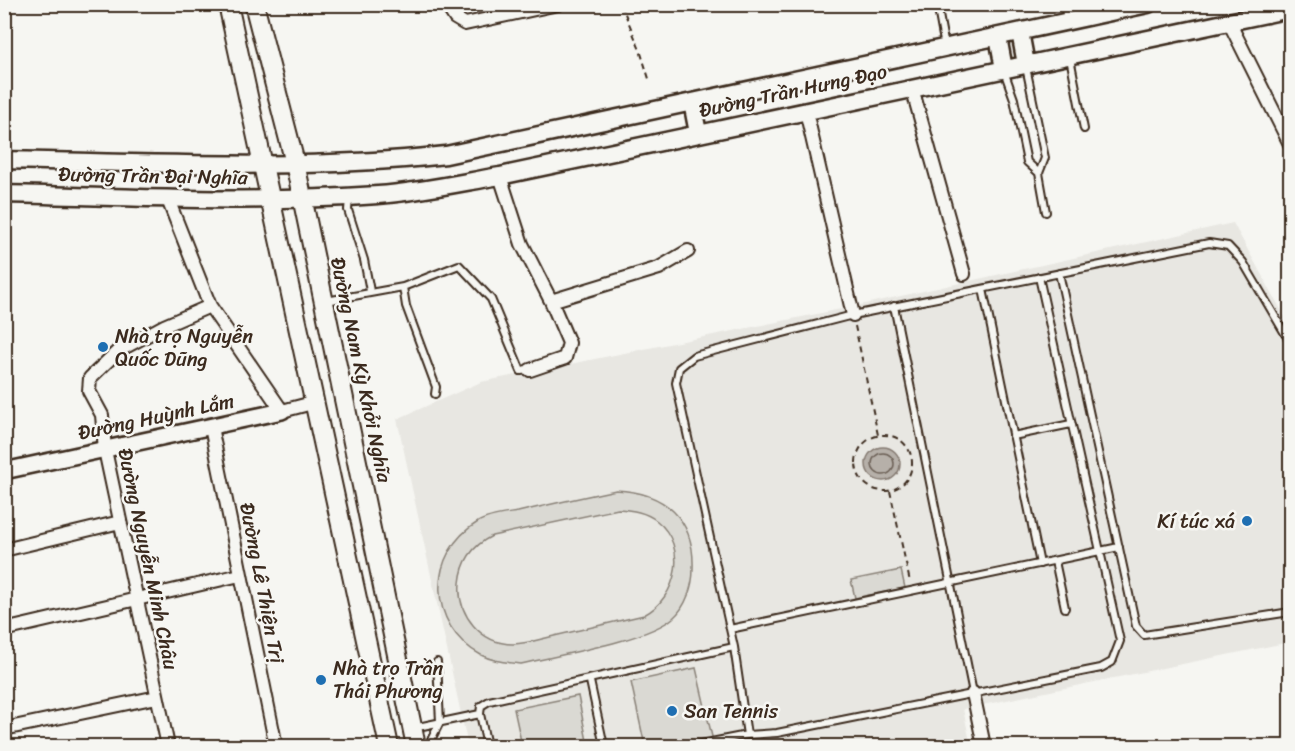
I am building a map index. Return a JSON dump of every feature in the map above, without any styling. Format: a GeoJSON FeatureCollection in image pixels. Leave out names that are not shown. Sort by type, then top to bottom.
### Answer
{"type":"FeatureCollection","features":[{"type":"Feature","properties":{"kind":"main road"},"geometry":{"type":"LineString","coordinates":[[228,4],[272,198],[389,747]]}},
{"type":"Feature","properties":{"kind":"main road","name":"Đường Nam Kỳ Khởi Nghĩa"},"geometry":{"type":"LineString","coordinates":[[254,4],[295,163],[416,747]]}},
{"type":"Feature","properties":{"kind":"main road","name":"Đường Trần Hưng Đạo"},"geometry":{"type":"LineString","coordinates":[[264,164],[388,161],[446,155],[1148,4]]}},
{"type":"Feature","properties":{"kind":"main road","name":"Đường Trần Hưng Đạo"},"geometry":{"type":"LineString","coordinates":[[302,198],[419,190],[500,176],[1290,9]]}},
{"type":"Feature","properties":{"kind":"main road"},"geometry":{"type":"LineString","coordinates":[[1020,32],[1026,64]]}},
{"type":"Feature","properties":{"kind":"main road"},"geometry":{"type":"LineString","coordinates":[[998,37],[1004,69]]}},
{"type":"Feature","properties":{"kind":"main road"},"geometry":{"type":"LineString","coordinates":[[692,102],[698,133]]}},
{"type":"Feature","properties":{"kind":"main road","name":"Đường Trần Đại Nghĩa"},"geometry":{"type":"LineString","coordinates":[[4,160],[264,164]]}},
{"type":"Feature","properties":{"kind":"main road","name":"Đường Trần Đại Nghĩa"},"geometry":{"type":"LineString","coordinates":[[4,194],[302,198]]}},
{"type":"Feature","properties":{"kind":"street"},"geometry":{"type":"LineString","coordinates":[[446,4],[455,18],[465,24],[558,4]]}},
{"type":"Feature","properties":{"kind":"street"},"geometry":{"type":"LineString","coordinates":[[1229,22],[1290,144]]}},
{"type":"Feature","properties":{"kind":"street"},"geometry":{"type":"LineString","coordinates":[[912,88],[964,273]]}},
{"type":"Feature","properties":{"kind":"street"},"geometry":{"type":"LineString","coordinates":[[806,111],[853,315]]}},
{"type":"Feature","properties":{"kind":"street"},"geometry":{"type":"LineString","coordinates":[[500,176],[522,244],[569,343],[568,353],[560,360],[530,370]]}},
{"type":"Feature","properties":{"kind":"street"},"geometry":{"type":"LineString","coordinates":[[168,197],[210,306],[282,411]]}},
{"type":"Feature","properties":{"kind":"street"},"geometry":{"type":"LineString","coordinates":[[551,301],[659,268],[688,251]]}},
{"type":"Feature","properties":{"kind":"street","name":"Đường Nguyễn Minh Châu"},"geometry":{"type":"LineString","coordinates":[[168,747],[105,450],[102,415],[89,391],[90,378],[118,351],[164,326],[210,306]]}},
{"type":"Feature","properties":{"kind":"street","name":"Đường Huỳnh Lắm"},"geometry":{"type":"LineString","coordinates":[[4,471],[211,428],[316,402]]}},
{"type":"Feature","properties":{"kind":"street","name":"Đường Lê Thiện Trị"},"geometry":{"type":"LineString","coordinates":[[211,428],[276,747]]}},
{"type":"Feature","properties":{"kind":"street"},"geometry":{"type":"LineString","coordinates":[[4,550],[120,522]]}},
{"type":"Feature","properties":{"kind":"street"},"geometry":{"type":"LineString","coordinates":[[4,630],[240,575]]}},
{"type":"Feature","properties":{"kind":"street"},"geometry":{"type":"LineString","coordinates":[[973,693],[984,747]]}},
{"type":"Feature","properties":{"kind":"street"},"geometry":{"type":"LineString","coordinates":[[4,729],[157,697]]}},
{"type":"Feature","properties":{"kind":"lane"},"geometry":{"type":"LineString","coordinates":[[937,4],[945,48]]}},
{"type":"Feature","properties":{"kind":"lane"},"geometry":{"type":"LineString","coordinates":[[1064,4],[1068,21]]}},
{"type":"Feature","properties":{"kind":"lane"},"geometry":{"type":"LineString","coordinates":[[1069,55],[1084,129]]}},
{"type":"Feature","properties":{"kind":"lane"},"geometry":{"type":"LineString","coordinates":[[1026,64],[1045,158],[1039,173],[1046,212]]}},
{"type":"Feature","properties":{"kind":"lane"},"geometry":{"type":"LineString","coordinates":[[1004,69],[1014,99],[1027,162],[1039,173]]}},
{"type":"Feature","properties":{"kind":"lane"},"geometry":{"type":"LineString","coordinates":[[349,196],[348,210],[364,260],[370,291]]}},
{"type":"Feature","properties":{"kind":"lane"},"geometry":{"type":"LineString","coordinates":[[747,735],[734,647],[676,383],[679,368],[694,356],[894,306],[1209,243],[1228,246],[1243,262],[1290,342]]}},
{"type":"Feature","properties":{"kind":"lane"},"geometry":{"type":"LineString","coordinates":[[323,301],[403,287],[459,265],[491,299],[521,371],[530,370]]}},
{"type":"Feature","properties":{"kind":"lane"},"geometry":{"type":"LineString","coordinates":[[1059,273],[1136,626],[1144,635],[1290,612]]}},
{"type":"Feature","properties":{"kind":"lane"},"geometry":{"type":"LineString","coordinates":[[691,747],[747,735],[777,733],[1101,668],[1112,662],[1120,641],[1039,277]]}},
{"type":"Feature","properties":{"kind":"lane"},"geometry":{"type":"LineString","coordinates":[[403,287],[406,306],[436,387],[435,394]]}},
{"type":"Feature","properties":{"kind":"lane"},"geometry":{"type":"LineString","coordinates":[[983,290],[1040,564]]}},
{"type":"Feature","properties":{"kind":"lane"},"geometry":{"type":"LineString","coordinates":[[894,306],[973,693]]}},
{"type":"Feature","properties":{"kind":"lane"},"geometry":{"type":"LineString","coordinates":[[1013,436],[1071,424]]}},
{"type":"Feature","properties":{"kind":"lane"},"geometry":{"type":"LineString","coordinates":[[730,629],[1119,547]]}},
{"type":"Feature","properties":{"kind":"lane"},"geometry":{"type":"LineString","coordinates":[[1055,561],[1065,608]]}},
{"type":"Feature","properties":{"kind":"lane"},"geometry":{"type":"LineString","coordinates":[[487,747],[480,714],[481,706],[489,701],[590,681],[734,647]]}},
{"type":"Feature","properties":{"kind":"lane"},"geometry":{"type":"LineString","coordinates":[[428,747],[440,723],[437,662]]}},
{"type":"Feature","properties":{"kind":"lane"},"geometry":{"type":"LineString","coordinates":[[590,681],[604,747]]}},
{"type":"Feature","properties":{"kind":"lane"},"geometry":{"type":"LineString","coordinates":[[412,728],[480,714]]}},
{"type":"Feature","properties":{"kind":"path"},"geometry":{"type":"LineString","coordinates":[[621,4],[650,82]]}},
{"type":"Feature","properties":{"kind":"path"},"geometry":{"type":"LineString","coordinates":[[853,315],[878,435]]}},
{"type":"Feature","properties":{"kind":"path"},"geometry":{"type":"LineString","coordinates":[[886,434],[903,441],[912,456],[910,474],[898,487],[890,490],[873,488],[860,477],[857,469],[858,452],[863,444],[878,435],[886,434]]}},
{"type":"Feature","properties":{"kind":"path"},"geometry":{"type":"LineString","coordinates":[[890,490],[912,591]]}},
{"type":"Feature","properties":{"kind":"shaded area"},"geometry":{"type":"Polygon","coordinates":[[[1233,223],[1290,326],[1290,642],[963,709],[971,746],[818,746],[816,740],[783,746],[468,746],[397,419],[481,382],[851,307],[1233,223]]]}},
{"type":"Feature","properties":{"kind":"shaded area"},"geometry":{"type":"Polygon","coordinates":[[[616,490],[649,496],[662,503],[674,512],[689,536],[693,576],[688,596],[682,608],[673,618],[643,634],[578,652],[521,664],[486,657],[463,642],[450,626],[443,608],[440,589],[442,570],[449,552],[461,535],[487,518],[616,490]],[[618,509],[492,536],[479,544],[466,561],[460,583],[463,606],[473,625],[491,639],[501,643],[518,644],[644,615],[655,607],[671,585],[675,571],[676,558],[673,544],[667,532],[653,518],[639,512],[618,509]]]}},
{"type":"Feature","properties":{"kind":"shaded area"},"geometry":{"type":"Polygon","coordinates":[[[901,570],[905,588],[855,598],[851,580],[901,570]]]}},
{"type":"Feature","properties":{"kind":"shaded area","name":"San Tennis"},"geometry":{"type":"Polygon","coordinates":[[[696,668],[713,741],[685,746],[645,746],[631,682],[696,668]]]}},
{"type":"Feature","properties":{"kind":"shaded area"},"geometry":{"type":"Polygon","coordinates":[[[578,696],[588,746],[522,746],[514,709],[578,696]]]}},
{"type":"Feature","properties":{"kind":"water"},"geometry":{"type":"Polygon","coordinates":[[[883,447],[895,452],[900,464],[895,476],[883,481],[871,476],[866,464],[871,452],[883,447]]]}},
{"type":"Feature","properties":{"kind":"place","name":"Nhà trọ Nguyễn Quốc Dũng"},"geometry":{"type":"Point","coordinates":[103,347]}},
{"type":"Feature","properties":{"kind":"place","name":"Kí túc xá"},"geometry":{"type":"Point","coordinates":[1247,521]}},
{"type":"Feature","properties":{"kind":"place","name":"Nhà trọ Trần Thái Phương"},"geometry":{"type":"Point","coordinates":[321,680]}},
{"type":"Feature","properties":{"kind":"place","name":"San Tennis"},"geometry":{"type":"Point","coordinates":[672,711]}}]}
